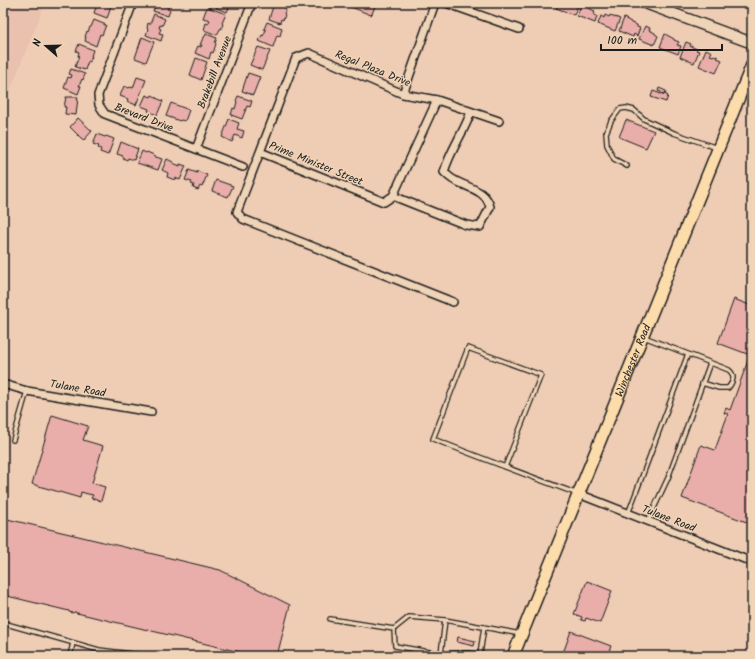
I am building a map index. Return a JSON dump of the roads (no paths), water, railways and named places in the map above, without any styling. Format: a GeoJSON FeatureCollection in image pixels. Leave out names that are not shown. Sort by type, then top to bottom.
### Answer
{"type":"FeatureCollection","features":[{"type":"Feature","properties":{"kind":"main road","name":"Winchester Road"},"geometry":{"type":"LineString","coordinates":[[513,656],[752,65]]}},
{"type":"Feature","properties":{"kind":"street","name":"Brevard Drive"},"geometry":{"type":"LineString","coordinates":[[133,3],[98,95],[98,105],[104,114],[242,167]]}},
{"type":"Feature","properties":{"kind":"street","name":"Brakebill Avenue"},"geometry":{"type":"LineString","coordinates":[[196,149],[252,3]]}},
{"type":"Feature","properties":{"kind":"street"},"geometry":{"type":"LineString","coordinates":[[403,94],[435,3]]}},
{"type":"Feature","properties":{"kind":"street"},"geometry":{"type":"LineString","coordinates":[[446,3],[519,29]]}},
{"type":"Feature","properties":{"kind":"street"},"geometry":{"type":"LineString","coordinates":[[645,3],[667,7],[752,42]]}},
{"type":"Feature","properties":{"kind":"street","name":"Regal Plaza Drive"},"geometry":{"type":"LineString","coordinates":[[260,152],[296,58],[309,53],[403,94],[437,100],[499,122]]}},
{"type":"Feature","properties":{"kind":"street"},"geometry":{"type":"LineString","coordinates":[[393,196],[437,100]]}},
{"type":"Feature","properties":{"kind":"street","name":"Prime Minister Street"},"geometry":{"type":"LineString","coordinates":[[453,302],[243,219],[237,212],[260,152],[384,202],[393,196],[466,225],[480,227],[490,207],[489,202],[482,192],[453,179],[444,172],[446,164],[471,112]]}},
{"type":"Feature","properties":{"kind":"street","name":"Tulane Road"},"geometry":{"type":"LineString","coordinates":[[3,384],[27,391],[151,412]]}},
{"type":"Feature","properties":{"kind":"street","name":"Tulane Road"},"geometry":{"type":"LineString","coordinates":[[579,494],[752,562]]}},
{"type":"Feature","properties":{"kind":"lane"},"geometry":{"type":"LineString","coordinates":[[627,166],[614,159],[607,146],[606,133],[611,121],[620,109],[626,108],[634,110],[644,119],[674,133],[718,149]]}},
{"type":"Feature","properties":{"kind":"lane"},"geometry":{"type":"LineString","coordinates":[[643,336],[729,370],[734,378],[728,388],[723,389],[702,383]]}},
{"type":"Feature","properties":{"kind":"lane"},"geometry":{"type":"LineString","coordinates":[[506,467],[541,375],[468,348],[433,440],[506,467],[579,494]]}},
{"type":"Feature","properties":{"kind":"lane"},"geometry":{"type":"LineString","coordinates":[[628,514],[688,354]]}},
{"type":"Feature","properties":{"kind":"lane"},"geometry":{"type":"LineString","coordinates":[[648,522],[668,478],[710,363]]}},
{"type":"Feature","properties":{"kind":"lane"},"geometry":{"type":"LineString","coordinates":[[13,440],[27,391]]}},
{"type":"Feature","properties":{"kind":"lane"},"geometry":{"type":"LineString","coordinates":[[330,619],[394,629],[409,617],[445,620],[522,634]]}},
{"type":"Feature","properties":{"kind":"lane"},"geometry":{"type":"LineString","coordinates":[[441,654],[445,620]]}},
{"type":"Feature","properties":{"kind":"lane"},"geometry":{"type":"LineString","coordinates":[[3,623],[99,650],[148,656]]}},
{"type":"Feature","properties":{"kind":"lane"},"geometry":{"type":"LineString","coordinates":[[394,629],[395,646],[441,654],[480,654],[484,627]]}},
{"type":"Feature","properties":{"kind":"lane"},"geometry":{"type":"LineString","coordinates":[[70,656],[74,643]]}},
{"type":"Feature","properties":{"kind":"lane"},"geometry":{"type":"LineString","coordinates":[[4,654],[20,656]]}}]}
